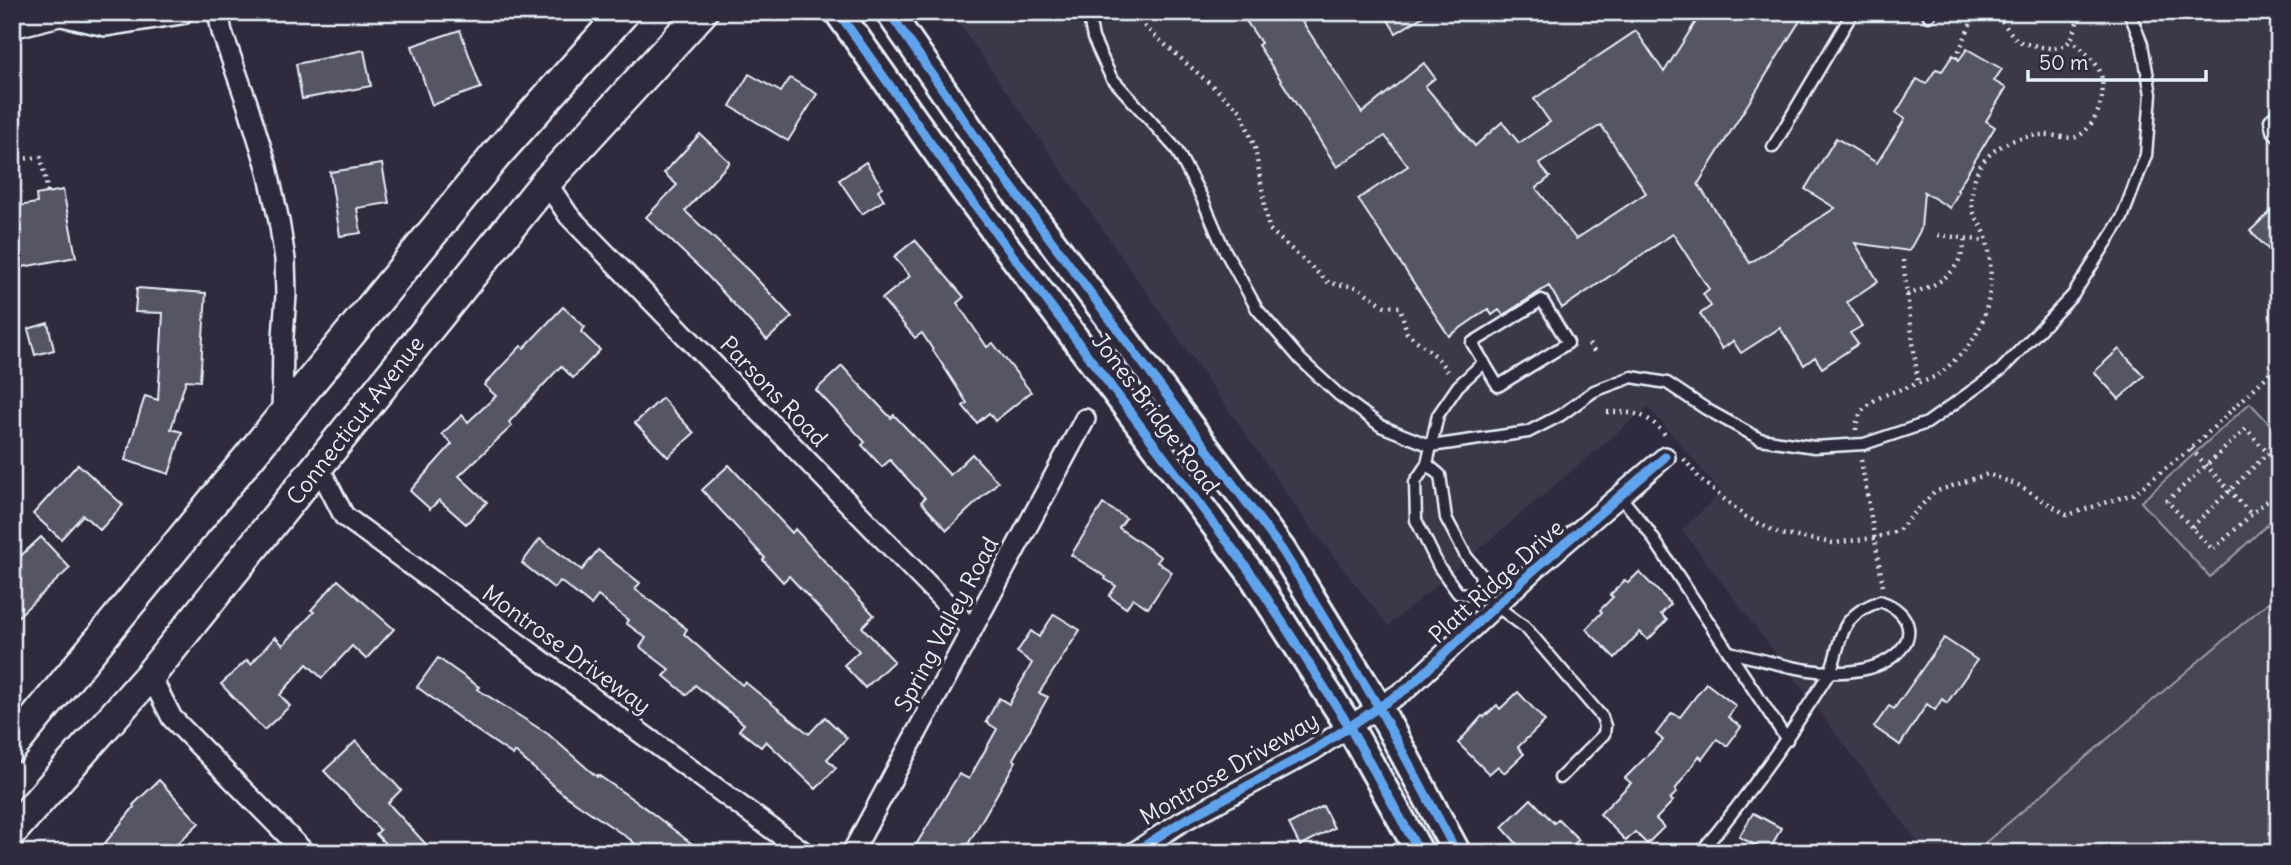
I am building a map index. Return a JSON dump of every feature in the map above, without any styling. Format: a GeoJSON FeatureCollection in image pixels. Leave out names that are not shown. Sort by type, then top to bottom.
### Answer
{"type":"FeatureCollection","features":[{"type":"Feature","properties":{"kind":"main road"},"geometry":{"type":"LineString","coordinates":[[12,747],[496,155],[624,12]]}},
{"type":"Feature","properties":{"kind":"main road","name":"Connecticut Avenue"},"geometry":{"type":"LineString","coordinates":[[12,831],[150,675],[547,182],[702,12]]}},
{"type":"Feature","properties":{"kind":"main road","name":"Jones Bridge Road"},"geometry":{"type":"LineString","coordinates":[[838,12],[964,189],[1250,572],[1349,726],[1420,853]]}},
{"type":"Feature","properties":{"kind":"main road","name":"Jones Bridge Road"},"geometry":{"type":"LineString","coordinates":[[889,12],[995,165],[1282,550],[1378,706],[1457,853]]}},
{"type":"Feature","properties":{"kind":"street"},"geometry":{"type":"LineString","coordinates":[[12,26],[65,13],[106,24],[181,12]]}},
{"type":"Feature","properties":{"kind":"street"},"geometry":{"type":"LineString","coordinates":[[218,12],[222,32],[267,167],[279,221],[285,260],[286,295],[282,418]]}},
{"type":"Feature","properties":{"kind":"street","name":"Parsons Road"},"geometry":{"type":"LineString","coordinates":[[547,182],[569,216],[971,629]]}},
{"type":"Feature","properties":{"kind":"street","name":"Spring Valley Road"},"geometry":{"type":"LineString","coordinates":[[852,853],[1085,419]]}},
{"type":"Feature","properties":{"kind":"street","name":"Platt Ridge Drive"},"geometry":{"type":"LineString","coordinates":[[1349,726],[1408,688],[1490,601],[1535,569],[1670,449]]}},
{"type":"Feature","properties":{"kind":"street","name":"Montrose Driveway"},"geometry":{"type":"LineString","coordinates":[[319,467],[344,516],[805,853]]}},
{"type":"Feature","properties":{"kind":"street"},"geometry":{"type":"LineString","coordinates":[[150,675],[172,718],[305,853]]}},
{"type":"Feature","properties":{"kind":"street","name":"Montrose Driveway"},"geometry":{"type":"LineString","coordinates":[[1133,853],[1181,822],[1312,751],[1349,726]]}},
{"type":"Feature","properties":{"kind":"lane"},"geometry":{"type":"LineString","coordinates":[[1088,12],[1093,38],[1111,77],[1176,149],[1201,196],[1223,247],[1257,309],[1301,360],[1339,395],[1381,426],[1431,446],[1528,432],[1561,415],[1594,391],[1632,377],[1667,383],[1706,410],[1760,439],[1814,447],[1864,444],[1927,423],[2001,370],[2073,295],[2122,218],[2146,155],[2151,94],[2142,44],[2129,12]]}},
{"type":"Feature","properties":{"kind":"lane"},"geometry":{"type":"LineString","coordinates":[[1773,147],[1853,12]]}},
{"type":"Feature","properties":{"kind":"lane"},"geometry":{"type":"LineString","coordinates":[[2279,113],[2270,120],[2272,130],[2279,138]]}},
{"type":"Feature","properties":{"kind":"lane"},"geometry":{"type":"LineString","coordinates":[[1542,300],[1569,343],[1498,386],[1484,362],[1472,343],[1542,300]]}},
{"type":"Feature","properties":{"kind":"lane"},"geometry":{"type":"LineString","coordinates":[[1484,362],[1458,386],[1438,415],[1427,464],[1415,482],[1416,520],[1439,567],[1458,593],[1490,601],[1526,628],[1602,716],[1604,734],[1560,778]]}},
{"type":"Feature","properties":{"kind":"lane"},"geometry":{"type":"LineString","coordinates":[[1427,464],[1440,475],[1446,518],[1466,556],[1480,572],[1490,601]]}},
{"type":"Feature","properties":{"kind":"lane"},"geometry":{"type":"LineString","coordinates":[[1620,496],[1647,529],[1787,740]]}},
{"type":"Feature","properties":{"kind":"lane"},"geometry":{"type":"LineString","coordinates":[[1700,853],[1787,740],[1830,672],[1848,623],[1861,610],[1880,601],[1895,606],[1906,617],[1909,634],[1901,649],[1889,660],[1873,667],[1830,672],[1729,652]]}},
{"type":"Feature","properties":{"kind":"path"},"geometry":{"type":"LineString","coordinates":[[1142,12],[1145,27],[1241,111],[1255,148],[1269,229],[1329,283],[1357,287],[1385,306],[1400,307],[1407,333],[1436,356],[1458,386]]}},
{"type":"Feature","properties":{"kind":"path"},"geometry":{"type":"LineString","coordinates":[[1613,12],[1615,17],[1633,22]]}},
{"type":"Feature","properties":{"kind":"path"},"geometry":{"type":"LineString","coordinates":[[1956,58],[1971,23],[1983,12],[1995,14],[2021,42],[2048,48],[2064,47],[2072,40],[2079,12]]}},
{"type":"Feature","properties":{"kind":"path"},"geometry":{"type":"LineString","coordinates":[[1856,430],[1856,417],[1868,404],[1940,374],[1964,352],[1981,324],[1991,292],[1990,261],[1985,234],[1973,211],[1975,177],[1983,162],[2005,144],[2025,136],[2074,138],[2085,131],[2095,118],[2103,87],[2100,70],[2072,40]]}},
{"type":"Feature","properties":{"kind":"path"},"geometry":{"type":"LineString","coordinates":[[12,160],[41,157],[48,193]]}},
{"type":"Feature","properties":{"kind":"path"},"geometry":{"type":"LineString","coordinates":[[1938,235],[1986,241]]}},
{"type":"Feature","properties":{"kind":"path"},"geometry":{"type":"LineString","coordinates":[[1907,295],[1933,287],[1951,274],[1962,257],[1966,238]]}},
{"type":"Feature","properties":{"kind":"path"},"geometry":{"type":"LineString","coordinates":[[1903,260],[1918,384]]}},
{"type":"Feature","properties":{"kind":"path"},"geometry":{"type":"LineString","coordinates":[[12,291],[18,287],[17,268]]}},
{"type":"Feature","properties":{"kind":"path"},"geometry":{"type":"LineString","coordinates":[[1589,344],[1596,354]]}},
{"type":"Feature","properties":{"kind":"path"},"geometry":{"type":"LineString","coordinates":[[1607,412],[1628,412],[1652,420],[1670,449],[1701,480],[1746,517],[1780,534],[1833,543],[1874,538],[1898,531],[1934,492],[1988,474],[2018,485],[2067,515],[2133,494],[2190,449],[2264,379],[2279,361]]}},
{"type":"Feature","properties":{"kind":"path"},"geometry":{"type":"LineString","coordinates":[[2279,465],[2246,429],[2167,501],[2214,550],[2279,489]]}},
{"type":"Feature","properties":{"kind":"path"},"geometry":{"type":"LineString","coordinates":[[2190,449],[2251,514]]}},
{"type":"Feature","properties":{"kind":"path"},"geometry":{"type":"LineString","coordinates":[[2192,527],[2268,453]]}},
{"type":"Feature","properties":{"kind":"path"},"geometry":{"type":"LineString","coordinates":[[1861,456],[1883,588],[1880,601]]}},
{"type":"Feature","properties":{"kind":"shaded area"},"geometry":{"type":"Polygon","coordinates":[[[951,12],[2279,12],[2279,593],[1973,853],[1926,853],[1682,530],[1721,492],[1648,407],[1388,626],[1308,524],[951,12]]]}},
{"type":"Feature","properties":{"kind":"shaded area"},"geometry":{"type":"Polygon","coordinates":[[[2250,403],[2279,434],[2279,514],[2210,577],[2141,502],[2250,403]]]}},
{"type":"Feature","properties":{"kind":"shaded area"},"geometry":{"type":"Polygon","coordinates":[[[2279,593],[2279,853],[1973,853],[2279,593]]]}},
{"type":"Feature","properties":{"kind":"building"},"geometry":{"type":"Polygon","coordinates":[[[1240,12],[1296,12],[1362,113],[1424,63],[1435,78],[1425,86],[1475,146],[1502,122],[1519,143],[1550,122],[1534,99],[1636,31],[1664,72],[1702,12],[1789,12],[1801,19],[1698,184],[1750,263],[1835,208],[1805,189],[1836,138],[1877,163],[1905,119],[1896,113],[1917,79],[1926,84],[1936,69],[1942,71],[1953,55],[1959,60],[1967,49],[2002,69],[1994,81],[2006,88],[1986,121],[1995,127],[1957,190],[1959,191],[1950,208],[1924,192],[1921,229],[1909,251],[1855,243],[1878,281],[1847,302],[1862,326],[1850,333],[1858,344],[1822,368],[1815,357],[1804,365],[1780,328],[1741,353],[1733,341],[1722,349],[1700,314],[1711,306],[1703,294],[1709,289],[1673,234],[1562,308],[1549,286],[1503,315],[1499,310],[1492,315],[1488,309],[1449,336],[1358,199],[1408,166],[1385,136],[1337,167],[1258,45],[1261,43],[1240,12]],[[1601,125],[1539,164],[1550,177],[1536,188],[1576,239],[1646,193],[1601,125]]]}},
{"type":"Feature","properties":{"kind":"building"},"geometry":{"type":"Polygon","coordinates":[[[1383,12],[1430,12],[1396,33],[1383,12]]]}},
{"type":"Feature","properties":{"kind":"building"},"geometry":{"type":"Polygon","coordinates":[[[460,30],[481,88],[432,105],[412,46],[460,30]]]}},
{"type":"Feature","properties":{"kind":"building"},"geometry":{"type":"Polygon","coordinates":[[[364,50],[371,86],[302,99],[296,64],[364,50]]]}},
{"type":"Feature","properties":{"kind":"building"},"geometry":{"type":"Polygon","coordinates":[[[749,74],[781,92],[790,78],[817,94],[788,141],[730,106],[749,74]]]}},
{"type":"Feature","properties":{"kind":"building"},"geometry":{"type":"Polygon","coordinates":[[[700,134],[730,162],[685,211],[750,272],[792,317],[767,340],[703,271],[646,217],[677,185],[664,173],[700,134]]]}},
{"type":"Feature","properties":{"kind":"building"},"geometry":{"type":"Polygon","coordinates":[[[866,162],[882,187],[878,190],[884,200],[862,214],[839,180],[866,162]]]}},
{"type":"Feature","properties":{"kind":"building"},"geometry":{"type":"Polygon","coordinates":[[[382,164],[389,203],[357,208],[361,233],[340,236],[330,172],[382,164]]]}},
{"type":"Feature","properties":{"kind":"building"},"geometry":{"type":"Polygon","coordinates":[[[63,190],[76,257],[12,269],[12,207],[37,203],[36,195],[63,190]]]}},
{"type":"Feature","properties":{"kind":"building"},"geometry":{"type":"Polygon","coordinates":[[[2279,203],[2279,260],[2250,231],[2279,203]]]}},
{"type":"Feature","properties":{"kind":"building"},"geometry":{"type":"Polygon","coordinates":[[[915,240],[964,297],[957,303],[987,347],[993,343],[1031,392],[995,421],[989,413],[977,423],[963,406],[967,403],[922,333],[915,338],[882,299],[910,276],[894,257],[915,240]]]}},
{"type":"Feature","properties":{"kind":"building"},"geometry":{"type":"Polygon","coordinates":[[[137,288],[206,293],[200,381],[186,380],[171,429],[182,432],[169,474],[125,460],[145,396],[158,400],[163,313],[135,312],[137,288]]]}},
{"type":"Feature","properties":{"kind":"building"},"geometry":{"type":"Polygon","coordinates":[[[563,307],[585,327],[581,332],[600,350],[573,378],[561,366],[509,422],[512,426],[459,476],[487,502],[466,524],[439,500],[430,509],[410,491],[452,444],[442,434],[462,415],[468,422],[496,396],[484,385],[563,307]]]}},
{"type":"Feature","properties":{"kind":"building"},"geometry":{"type":"Polygon","coordinates":[[[48,323],[54,350],[35,355],[28,329],[48,323]]]}},
{"type":"Feature","properties":{"kind":"building"},"geometry":{"type":"Polygon","coordinates":[[[2119,349],[2144,376],[2119,399],[2094,372],[2119,349]]]}},
{"type":"Feature","properties":{"kind":"building"},"geometry":{"type":"Polygon","coordinates":[[[842,366],[891,418],[894,415],[950,475],[972,454],[998,482],[947,530],[921,502],[925,498],[890,460],[882,467],[862,445],[865,442],[816,390],[842,366]]]}},
{"type":"Feature","properties":{"kind":"building"},"geometry":{"type":"Polygon","coordinates":[[[662,398],[694,433],[668,457],[635,423],[662,398]]]}},
{"type":"Feature","properties":{"kind":"building"},"geometry":{"type":"Polygon","coordinates":[[[78,464],[123,505],[100,530],[83,515],[61,539],[33,514],[78,464]]]}},
{"type":"Feature","properties":{"kind":"building"},"geometry":{"type":"Polygon","coordinates":[[[729,465],[792,533],[795,529],[874,615],[862,627],[894,661],[865,688],[844,665],[859,651],[789,576],[783,582],[763,560],[765,558],[702,490],[729,465]]]}},
{"type":"Feature","properties":{"kind":"building"},"geometry":{"type":"Polygon","coordinates":[[[1103,504],[1126,518],[1119,528],[1161,557],[1157,562],[1172,572],[1148,608],[1133,598],[1126,608],[1109,596],[1116,586],[1071,555],[1103,504]]]}},
{"type":"Feature","properties":{"kind":"building"},"geometry":{"type":"Polygon","coordinates":[[[41,537],[70,568],[12,622],[12,564],[41,537]]]}},
{"type":"Feature","properties":{"kind":"building"},"geometry":{"type":"Polygon","coordinates":[[[540,539],[582,570],[598,550],[640,583],[635,589],[687,629],[684,634],[742,685],[745,682],[809,734],[825,717],[847,738],[827,759],[836,768],[816,789],[766,741],[761,747],[739,730],[744,724],[695,685],[687,695],[664,676],[670,670],[640,647],[646,638],[598,596],[591,605],[560,581],[554,588],[522,563],[540,539]]]}},
{"type":"Feature","properties":{"kind":"building"},"geometry":{"type":"Polygon","coordinates":[[[1639,572],[1671,604],[1661,614],[1667,620],[1648,640],[1640,632],[1615,658],[1586,629],[1613,597],[1610,595],[1625,580],[1628,583],[1639,572]]]}},
{"type":"Feature","properties":{"kind":"building"},"geometry":{"type":"Polygon","coordinates":[[[338,580],[394,629],[366,659],[352,646],[322,678],[307,664],[280,695],[290,706],[264,730],[221,684],[247,660],[251,664],[275,637],[283,645],[314,612],[311,610],[338,580]]]}},
{"type":"Feature","properties":{"kind":"building"},"geometry":{"type":"Polygon","coordinates":[[[1054,614],[1080,630],[1039,693],[1048,697],[1013,759],[1016,761],[963,853],[911,853],[959,774],[969,779],[997,729],[986,722],[999,698],[1009,704],[1032,663],[1017,652],[1031,631],[1039,637],[1054,614]]]}},
{"type":"Feature","properties":{"kind":"building"},"geometry":{"type":"Polygon","coordinates":[[[1944,638],[1977,660],[1947,703],[1942,699],[1935,710],[1927,704],[1900,745],[1874,727],[1889,706],[1894,709],[1944,638]]]}},
{"type":"Feature","properties":{"kind":"building"},"geometry":{"type":"Polygon","coordinates":[[[438,658],[479,687],[477,689],[548,734],[597,777],[598,775],[644,807],[704,853],[645,853],[631,840],[563,794],[515,752],[513,755],[417,687],[438,658]]]}},
{"type":"Feature","properties":{"kind":"building"},"geometry":{"type":"Polygon","coordinates":[[[1706,683],[1736,706],[1728,717],[1741,727],[1727,746],[1717,739],[1702,759],[1699,756],[1675,790],[1677,792],[1670,799],[1673,801],[1656,819],[1664,827],[1647,844],[1635,832],[1626,841],[1600,814],[1631,783],[1625,778],[1663,740],[1656,734],[1672,713],[1680,717],[1706,683]]]}},
{"type":"Feature","properties":{"kind":"building"},"geometry":{"type":"Polygon","coordinates":[[[1518,692],[1545,721],[1518,747],[1524,754],[1504,773],[1498,766],[1489,774],[1458,743],[1482,716],[1497,705],[1500,709],[1518,692]]]}},
{"type":"Feature","properties":{"kind":"building"},"geometry":{"type":"Polygon","coordinates":[[[356,741],[401,790],[388,803],[434,853],[394,853],[376,834],[380,830],[324,771],[356,741]]]}},
{"type":"Feature","properties":{"kind":"building"},"geometry":{"type":"Polygon","coordinates":[[[159,780],[199,823],[168,853],[97,853],[133,805],[159,780]]]}},
{"type":"Feature","properties":{"kind":"building"},"geometry":{"type":"Polygon","coordinates":[[[1531,799],[1554,823],[1558,819],[1579,840],[1575,843],[1585,853],[1525,853],[1502,827],[1531,799]]]}},
{"type":"Feature","properties":{"kind":"building"},"geometry":{"type":"Polygon","coordinates":[[[1323,806],[1334,828],[1300,846],[1289,824],[1323,806]]]}},
{"type":"Feature","properties":{"kind":"building"},"geometry":{"type":"Polygon","coordinates":[[[1753,813],[1781,828],[1769,852],[1739,837],[1753,813]]]}},
{"type":"Feature","properties":{"kind":"cycle path"},"geometry":{"type":"LineString","coordinates":[[838,12],[963,189],[1250,572],[1349,726],[1420,853]]}},
{"type":"Feature","properties":{"kind":"cycle path"},"geometry":{"type":"LineString","coordinates":[[889,12],[995,165],[1282,550],[1378,706],[1457,853]]}},
{"type":"Feature","properties":{"kind":"cycle path"},"geometry":{"type":"LineString","coordinates":[[1133,853],[1181,822],[1312,751],[1408,688],[1535,569],[1665,457]]}}]}
